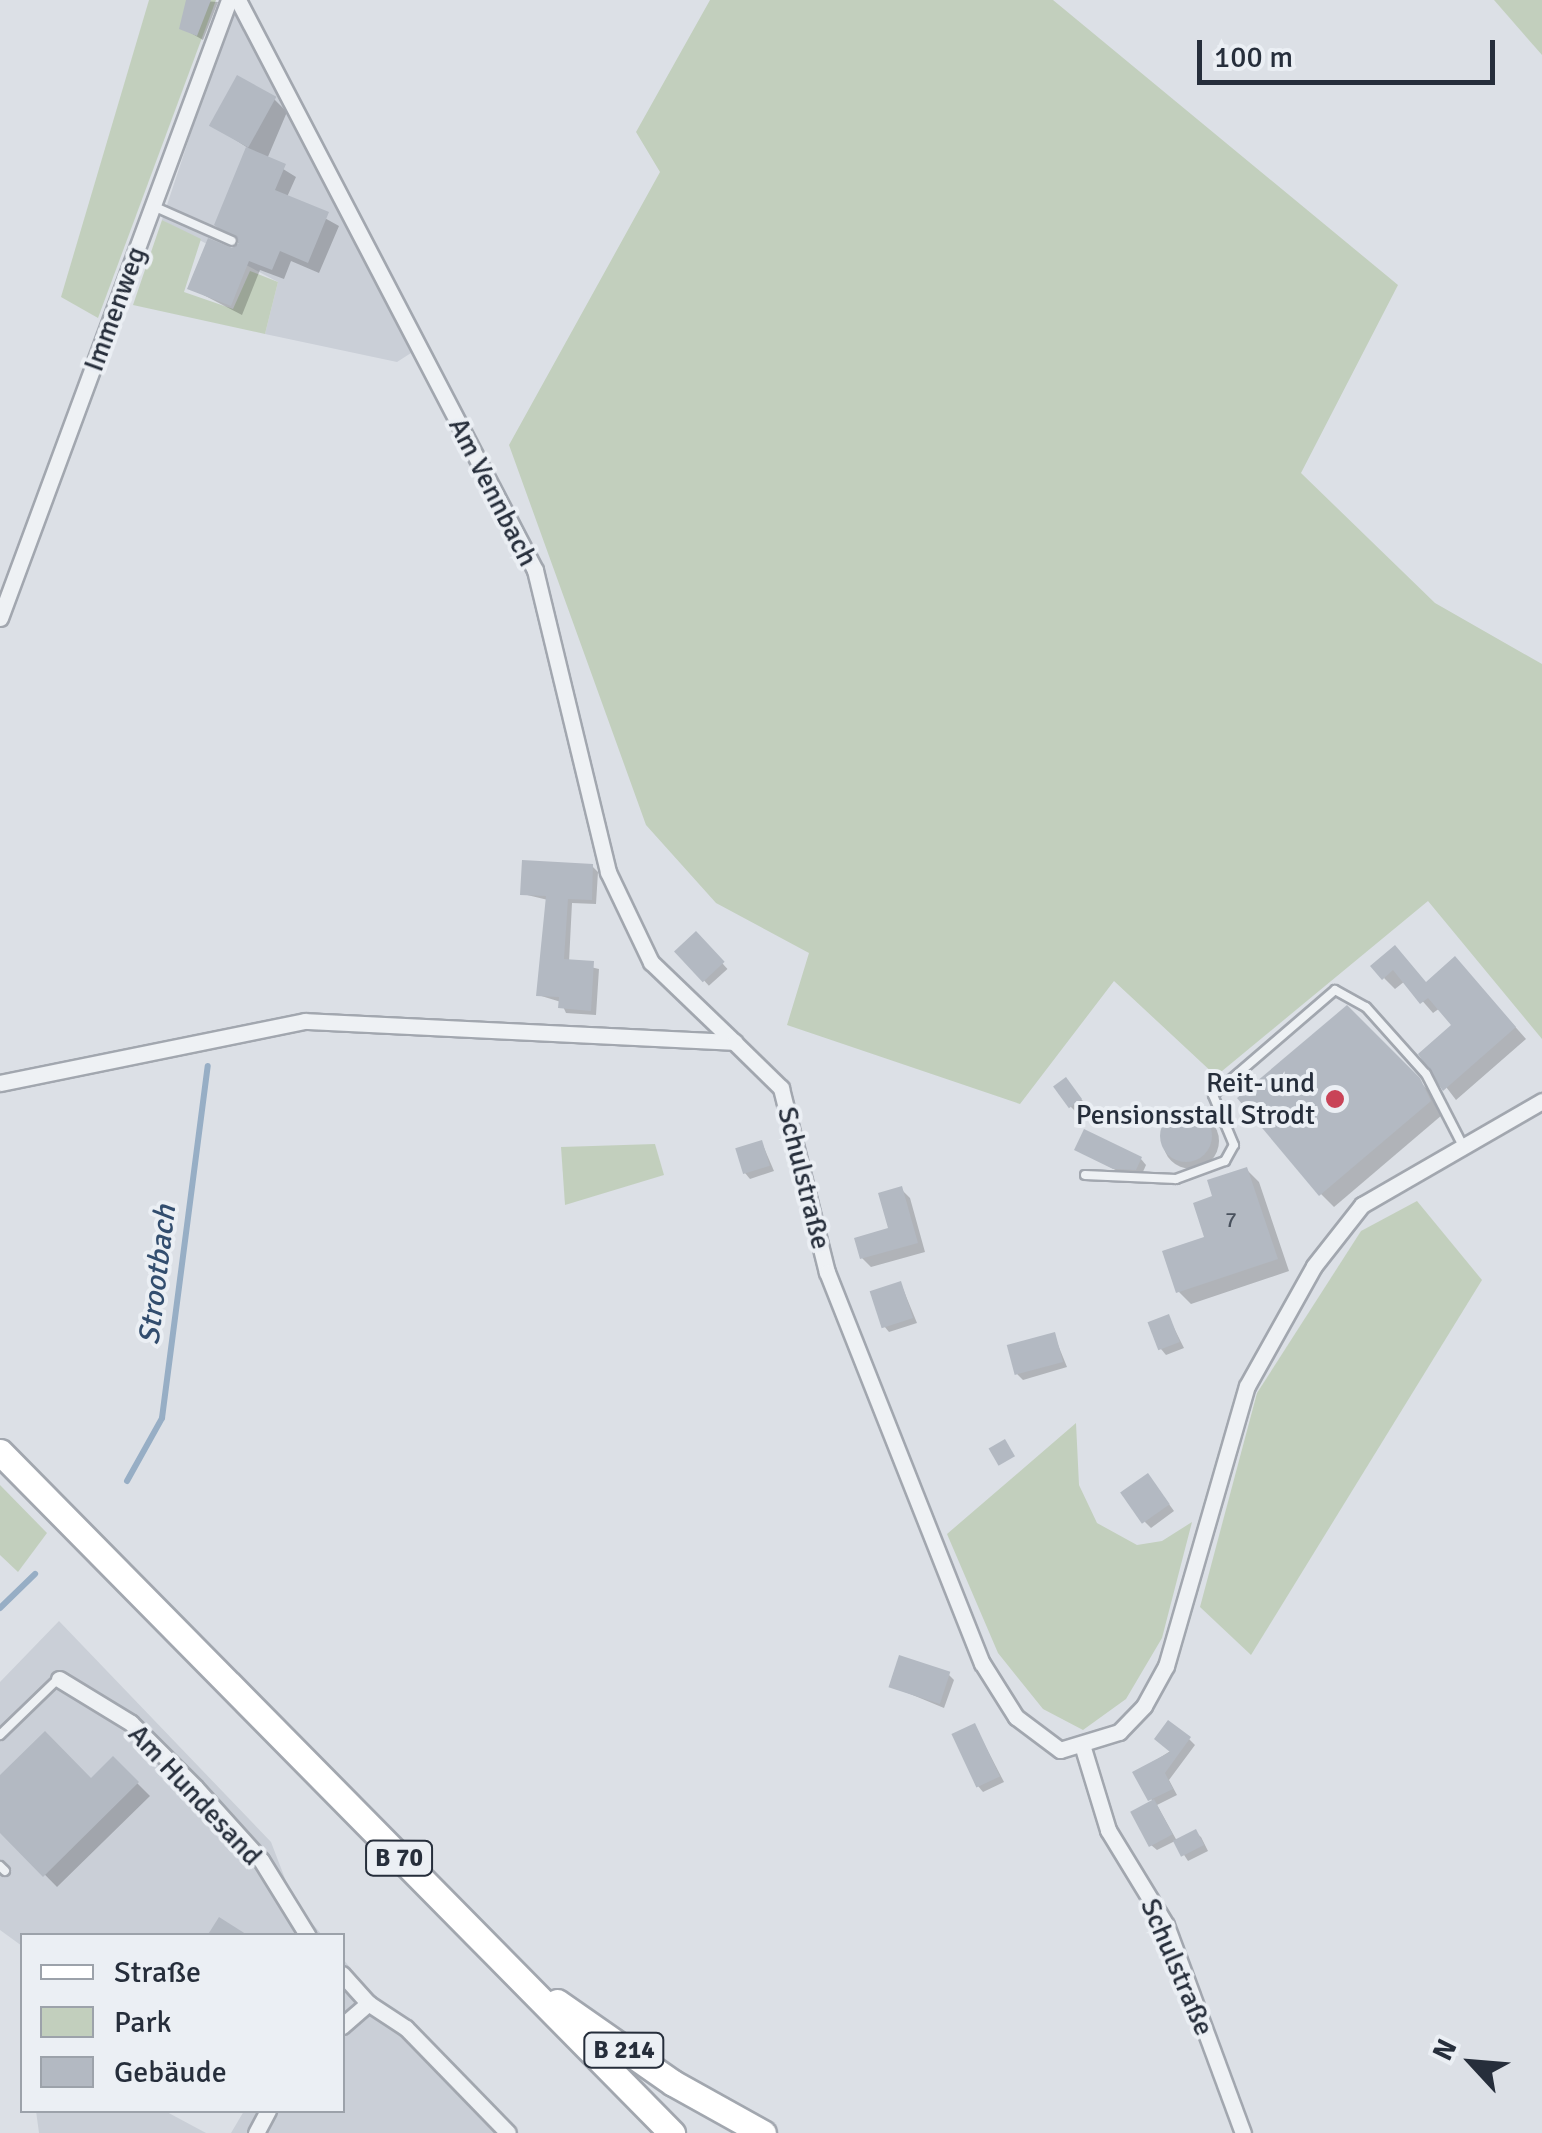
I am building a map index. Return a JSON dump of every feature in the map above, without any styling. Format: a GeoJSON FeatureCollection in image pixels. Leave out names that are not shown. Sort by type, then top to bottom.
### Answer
{"type":"FeatureCollection","features":[{"type":"Feature","properties":{"kind":"main road","name":"B 70"},"geometry":{"type":"LineString","coordinates":[[0,1452],[116,1574],[672,2133]]}},
{"type":"Feature","properties":{"kind":"main road","name":"B 214"},"geometry":{"type":"LineString","coordinates":[[493,1954],[674,2083],[764,2133]]}},
{"type":"Feature","properties":{"kind":"main road"},"geometry":{"type":"LineString","coordinates":[[585,2048],[648,2133]]}},
{"type":"Feature","properties":{"kind":"street","name":"Immenweg"},"geometry":{"type":"LineString","coordinates":[[0,618],[229,0]]}},
{"type":"Feature","properties":{"kind":"street","name":"Am Vennbach"},"geometry":{"type":"LineString","coordinates":[[238,0],[536,570],[608,872],[652,962],[734,1042]]}},
{"type":"Feature","properties":{"kind":"street"},"geometry":{"type":"LineString","coordinates":[[0,1082],[305,1022],[734,1042]]}},
{"type":"Feature","properties":{"kind":"street","name":"Schulstraße"},"geometry":{"type":"LineString","coordinates":[[734,1042],[780,1088],[827,1272],[982,1663],[1036,1737],[1060,1750],[1082,1748],[1108,1830],[1166,1926],[1243,2133]]}},
{"type":"Feature","properties":{"kind":"street"},"geometry":{"type":"LineString","coordinates":[[1082,1748],[1120,1732],[1144,1706],[1166,1666],[1247,1386],[1314,1266],[1362,1205],[1465,1150],[1542,1101]]}},
{"type":"Feature","properties":{"kind":"street","name":"Am Hundesand"},"geometry":{"type":"LineString","coordinates":[[59,1678],[131,1723],[195,1786],[261,1860],[306,1933]]}},
{"type":"Feature","properties":{"kind":"street"},"geometry":{"type":"LineString","coordinates":[[345,1977],[368,2003],[406,2028],[508,2133]]}},
{"type":"Feature","properties":{"kind":"street"},"geometry":{"type":"LineString","coordinates":[[345,2023],[368,2003]]}},
{"type":"Feature","properties":{"kind":"lane"},"geometry":{"type":"LineString","coordinates":[[153,206],[232,241]]}},
{"type":"Feature","properties":{"kind":"lane"},"geometry":{"type":"LineString","coordinates":[[1085,1176],[1176,1179],[1225,1161],[1234,1145],[1213,1095],[1334,990],[1366,1007],[1426,1074],[1465,1150]]}},
{"type":"Feature","properties":{"kind":"lane"},"geometry":{"type":"LineString","coordinates":[[0,1735],[59,1678]]}},
{"type":"Feature","properties":{"kind":"shaded area"},"geometry":{"type":"Polygon","coordinates":[[[233,6],[411,353],[397,362],[265,334],[278,282],[162,220],[233,6]]]}},
{"type":"Feature","properties":{"kind":"shaded area"},"geometry":{"type":"Polygon","coordinates":[[[59,1621],[271,1842],[294,1902],[320,1933],[20,1933],[20,1945],[0,1930],[0,1682],[59,1621]]]}},
{"type":"Feature","properties":{"kind":"shaded area"},"geometry":{"type":"Polygon","coordinates":[[[345,1961],[505,2133],[231,2133],[243,2113],[345,2113],[345,1961]]]}},
{"type":"Feature","properties":{"kind":"shaded area"},"geometry":{"type":"Polygon","coordinates":[[[36,2113],[169,2113],[206,2133],[39,2133],[36,2113]]]}},
{"type":"Feature","properties":{"kind":"green space"},"geometry":{"type":"Polygon","coordinates":[[[149,0],[216,0],[98,318],[61,297],[149,0]]]}},
{"type":"Feature","properties":{"kind":"green space"},"geometry":{"type":"Polygon","coordinates":[[[710,0],[1053,0],[1398,285],[1301,473],[1435,603],[1542,664],[1542,1039],[1428,901],[1216,1076],[1114,981],[1020,1104],[787,1025],[809,953],[716,903],[646,825],[509,445],[660,172],[636,132],[710,0]]]}},
{"type":"Feature","properties":{"kind":"green space"},"geometry":{"type":"Polygon","coordinates":[[[1494,0],[1542,0],[1542,55],[1494,0]]]}},
{"type":"Feature","properties":{"kind":"green space"},"geometry":{"type":"Polygon","coordinates":[[[162,220],[201,239],[184,292],[233,309],[250,271],[278,282],[265,334],[133,305],[162,220]]]}},
{"type":"Feature","properties":{"kind":"green space"},"geometry":{"type":"Polygon","coordinates":[[[655,1144],[664,1175],[565,1205],[561,1147],[655,1144]]]}},
{"type":"Feature","properties":{"kind":"green space"},"geometry":{"type":"Polygon","coordinates":[[[1417,1201],[1482,1280],[1251,1655],[1200,1607],[1257,1393],[1361,1231],[1417,1201]]]}},
{"type":"Feature","properties":{"kind":"green space"},"geometry":{"type":"Polygon","coordinates":[[[1076,1423],[1079,1485],[1097,1523],[1137,1545],[1162,1541],[1192,1522],[1162,1638],[1126,1699],[1083,1730],[1043,1709],[998,1653],[947,1534],[1076,1423]]]}},
{"type":"Feature","properties":{"kind":"green space"},"geometry":{"type":"Polygon","coordinates":[[[0,1485],[47,1533],[18,1572],[0,1555],[0,1485]]]}},
{"type":"Feature","properties":{"kind":"building"},"geometry":{"type":"Polygon","coordinates":[[[186,0],[211,0],[197,36],[179,29],[186,0]]]}},
{"type":"Feature","properties":{"kind":"building"},"geometry":{"type":"Polygon","coordinates":[[[237,75],[276,97],[248,148],[209,126],[237,75]]]}},
{"type":"Feature","properties":{"kind":"building"},"geometry":{"type":"Polygon","coordinates":[[[246,147],[286,164],[275,190],[329,212],[308,263],[280,251],[272,270],[249,261],[231,306],[187,289],[208,238],[232,248],[239,243],[214,225],[246,147]]]}},
{"type":"Feature","properties":{"kind":"building"},"geometry":{"type":"Polygon","coordinates":[[[522,860],[593,864],[592,900],[568,899],[564,959],[594,961],[591,1011],[558,1008],[559,997],[536,996],[546,896],[520,895],[522,860]]]}},
{"type":"Feature","properties":{"kind":"building"},"geometry":{"type":"Polygon","coordinates":[[[696,931],[725,962],[703,982],[674,951],[696,931]]]}},
{"type":"Feature","properties":{"kind":"building"},"geometry":{"type":"Polygon","coordinates":[[[1395,945],[1426,982],[1455,956],[1516,1027],[1443,1091],[1418,1054],[1451,1025],[1428,998],[1420,1004],[1393,970],[1382,980],[1370,966],[1395,945]]]}},
{"type":"Feature","properties":{"kind":"building","name":"Reit- und Pensionsstall Strodt"},"geometry":{"type":"Polygon","coordinates":[[[1347,1005],[1420,1078],[1431,1101],[1319,1196],[1237,1098],[1347,1005]]]}},
{"type":"Feature","properties":{"kind":"building"},"geometry":{"type":"Polygon","coordinates":[[[1066,1077],[1082,1099],[1069,1108],[1053,1086],[1066,1077]]]}},
{"type":"Feature","properties":{"kind":"building"},"geometry":{"type":"Polygon","coordinates":[[[1186,1110],[1204,1118],[1212,1136],[1204,1154],[1186,1162],[1168,1154],[1160,1136],[1168,1118],[1186,1110]]]}},
{"type":"Feature","properties":{"kind":"building"},"geometry":{"type":"Polygon","coordinates":[[[1084,1129],[1142,1157],[1136,1170],[1113,1169],[1074,1150],[1084,1129]]]}},
{"type":"Feature","properties":{"kind":"building"},"geometry":{"type":"Polygon","coordinates":[[[762,1140],[770,1166],[743,1174],[735,1148],[762,1140]]]}},
{"type":"Feature","properties":{"kind":"building"},"geometry":{"type":"Polygon","coordinates":[[[1247,1167],[1278,1259],[1176,1293],[1162,1251],[1204,1237],[1193,1203],[1212,1196],[1207,1180],[1247,1167]]]}},
{"type":"Feature","properties":{"kind":"building"},"geometry":{"type":"Polygon","coordinates":[[[902,1186],[918,1243],[860,1259],[854,1238],[888,1228],[878,1193],[902,1186]]]}},
{"type":"Feature","properties":{"kind":"building"},"geometry":{"type":"Polygon","coordinates":[[[901,1281],[913,1318],[882,1328],[870,1291],[901,1281]]]}},
{"type":"Feature","properties":{"kind":"building"},"geometry":{"type":"Polygon","coordinates":[[[1169,1314],[1180,1342],[1158,1350],[1148,1322],[1169,1314]]]}},
{"type":"Feature","properties":{"kind":"building"},"geometry":{"type":"Polygon","coordinates":[[[1055,1332],[1063,1362],[1015,1375],[1007,1345],[1055,1332]]]}},
{"type":"Feature","properties":{"kind":"building"},"geometry":{"type":"Polygon","coordinates":[[[1005,1439],[1015,1456],[999,1466],[989,1448],[1005,1439]]]}},
{"type":"Feature","properties":{"kind":"building"},"geometry":{"type":"Polygon","coordinates":[[[1148,1473],[1170,1504],[1142,1524],[1120,1493],[1148,1473]]]}},
{"type":"Feature","properties":{"kind":"building"},"geometry":{"type":"Polygon","coordinates":[[[899,1655],[950,1672],[940,1704],[888,1687],[899,1655]]]}},
{"type":"Feature","properties":{"kind":"building"},"geometry":{"type":"Polygon","coordinates":[[[1168,1720],[1191,1737],[1165,1773],[1173,1789],[1148,1801],[1132,1772],[1170,1752],[1154,1739],[1168,1720]]]}},
{"type":"Feature","properties":{"kind":"building"},"geometry":{"type":"Polygon","coordinates":[[[975,1723],[1000,1776],[976,1787],[951,1734],[975,1723]]]}},
{"type":"Feature","properties":{"kind":"building"},"geometry":{"type":"Polygon","coordinates":[[[45,1731],[91,1778],[113,1756],[139,1782],[43,1877],[0,1833],[0,1775],[45,1731]]]}},
{"type":"Feature","properties":{"kind":"building"},"geometry":{"type":"Polygon","coordinates":[[[1154,1799],[1173,1834],[1149,1847],[1130,1812],[1154,1799]]]}},
{"type":"Feature","properties":{"kind":"building"},"geometry":{"type":"Polygon","coordinates":[[[1196,1829],[1204,1845],[1181,1857],[1173,1841],[1196,1829]]]}},
{"type":"Feature","properties":{"kind":"building"},"geometry":{"type":"Polygon","coordinates":[[[219,1917],[244,1933],[209,1933],[219,1917]]]}},
{"type":"Feature","properties":{"kind":"waterway","name":"Strootbach"},"geometry":{"type":"LineString","coordinates":[[127,1481],[162,1418],[208,1066]]}},
{"type":"Feature","properties":{"kind":"waterway","name":"Strootbach"},"geometry":{"type":"LineString","coordinates":[[0,1608],[35,1574]]}},
{"type":"Feature","properties":{"kind":"place","name":"Reit- und Pensionsstall Strodt"},"geometry":{"type":"Point","coordinates":[1335,1099]}}]}
